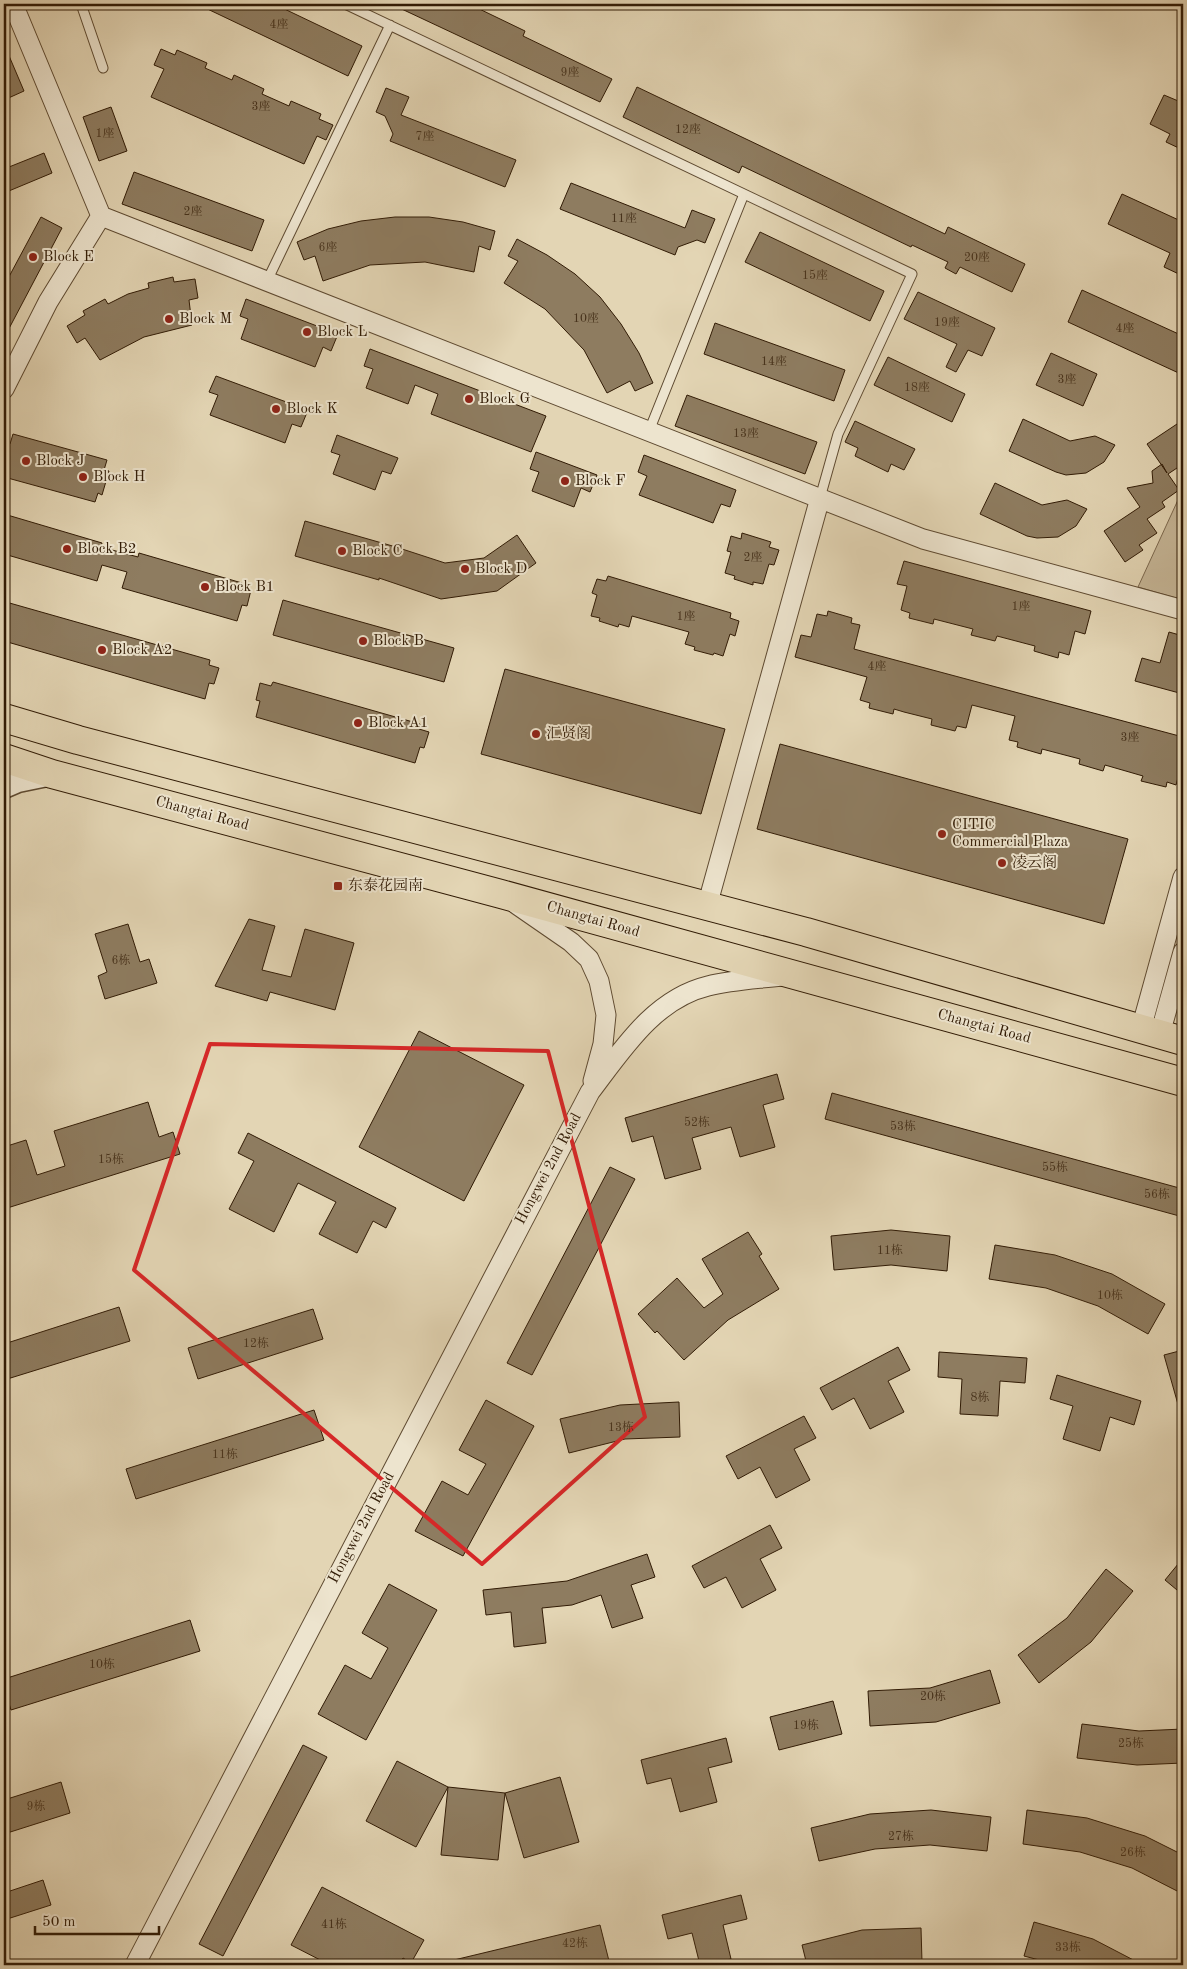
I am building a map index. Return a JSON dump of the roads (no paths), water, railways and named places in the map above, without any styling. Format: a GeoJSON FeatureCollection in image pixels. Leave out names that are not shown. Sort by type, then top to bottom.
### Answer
{"type":"FeatureCollection","features":[{"type":"Feature","properties":{"kind":"highway"},"geometry":{"type":"LineString","coordinates":[[4,718],[97,745],[806,932],[1162,1035]]}},
{"type":"Feature","properties":{"kind":"highway","name":"Changtai Road"},"geometry":{"type":"LineString","coordinates":[[4,758],[52,774],[502,894],[1183,1082]]}},
{"type":"Feature","properties":{"kind":"street"},"geometry":{"type":"LineString","coordinates":[[12,4],[101,216],[923,539],[1183,610]]}},
{"type":"Feature","properties":{"kind":"street"},"geometry":{"type":"LineString","coordinates":[[4,389],[48,302],[101,216]]}},
{"type":"Feature","properties":{"kind":"street"},"geometry":{"type":"LineString","coordinates":[[707,906],[820,498]]}},
{"type":"Feature","properties":{"kind":"street"},"geometry":{"type":"LineString","coordinates":[[4,787],[18,781],[52,774]]}},
{"type":"Feature","properties":{"kind":"street"},"geometry":{"type":"LineString","coordinates":[[1162,1035],[1183,877]]}},
{"type":"Feature","properties":{"kind":"street"},"geometry":{"type":"LineString","coordinates":[[502,894],[571,942],[589,959],[599,980],[606,1015],[603,1044],[590,1092]]}},
{"type":"Feature","properties":{"kind":"street"},"geometry":{"type":"LineString","coordinates":[[1162,1035],[1183,952]]}},
{"type":"Feature","properties":{"kind":"street"},"geometry":{"type":"LineString","coordinates":[[590,1092],[636,1031],[659,1010],[682,996],[708,986],[790,975]]}},
{"type":"Feature","properties":{"kind":"street","name":"Hongwei 2nd Road"},"geometry":{"type":"LineString","coordinates":[[135,1965],[590,1092]]}},
{"type":"Feature","properties":{"kind":"lane"},"geometry":{"type":"LineString","coordinates":[[80,4],[103,68]]}},
{"type":"Feature","properties":{"kind":"lane"},"geometry":{"type":"LineString","coordinates":[[345,4],[912,274],[838,434],[820,498]]}},
{"type":"Feature","properties":{"kind":"lane"},"geometry":{"type":"LineString","coordinates":[[267,281],[390,25]]}},
{"type":"Feature","properties":{"kind":"lane"},"geometry":{"type":"LineString","coordinates":[[649,431],[744,194]]}},
{"type":"Feature","properties":{"kind":"place","name":"Block E"},"geometry":{"type":"Point","coordinates":[33,257]}},
{"type":"Feature","properties":{"kind":"place","name":"Block M"},"geometry":{"type":"Point","coordinates":[169,319]}},
{"type":"Feature","properties":{"kind":"place","name":"Block L"},"geometry":{"type":"Point","coordinates":[307,332]}},
{"type":"Feature","properties":{"kind":"place","name":"Block G"},"geometry":{"type":"Point","coordinates":[469,399]}},
{"type":"Feature","properties":{"kind":"place","name":"Block K"},"geometry":{"type":"Point","coordinates":[276,409]}},
{"type":"Feature","properties":{"kind":"place","name":"Block J"},"geometry":{"type":"Point","coordinates":[26,461]}},
{"type":"Feature","properties":{"kind":"place","name":"Block H"},"geometry":{"type":"Point","coordinates":[83,477]}},
{"type":"Feature","properties":{"kind":"place","name":"Block F"},"geometry":{"type":"Point","coordinates":[565,481]}},
{"type":"Feature","properties":{"kind":"place","name":"Block B2"},"geometry":{"type":"Point","coordinates":[67,549]}},
{"type":"Feature","properties":{"kind":"place","name":"Block C"},"geometry":{"type":"Point","coordinates":[342,551]}},
{"type":"Feature","properties":{"kind":"place","name":"Block D"},"geometry":{"type":"Point","coordinates":[465,569]}},
{"type":"Feature","properties":{"kind":"place","name":"Block B1"},"geometry":{"type":"Point","coordinates":[205,587]}},
{"type":"Feature","properties":{"kind":"place","name":"Block B"},"geometry":{"type":"Point","coordinates":[363,641]}},
{"type":"Feature","properties":{"kind":"place","name":"Block A2"},"geometry":{"type":"Point","coordinates":[102,650]}},
{"type":"Feature","properties":{"kind":"place","name":"Block A1"},"geometry":{"type":"Point","coordinates":[358,723]}},
{"type":"Feature","properties":{"kind":"place","name":"汇贤阁"},"geometry":{"type":"Point","coordinates":[536,734]}},
{"type":"Feature","properties":{"kind":"place","name":"CITIC Commercial Plaza"},"geometry":{"type":"Point","coordinates":[942,834]}},
{"type":"Feature","properties":{"kind":"place","name":"凌云阁"},"geometry":{"type":"Point","coordinates":[1002,863]}},
{"type":"Feature","properties":{"kind":"place","name":"东泰花园南"},"geometry":{"type":"Point","coordinates":[338,886]}}]}
